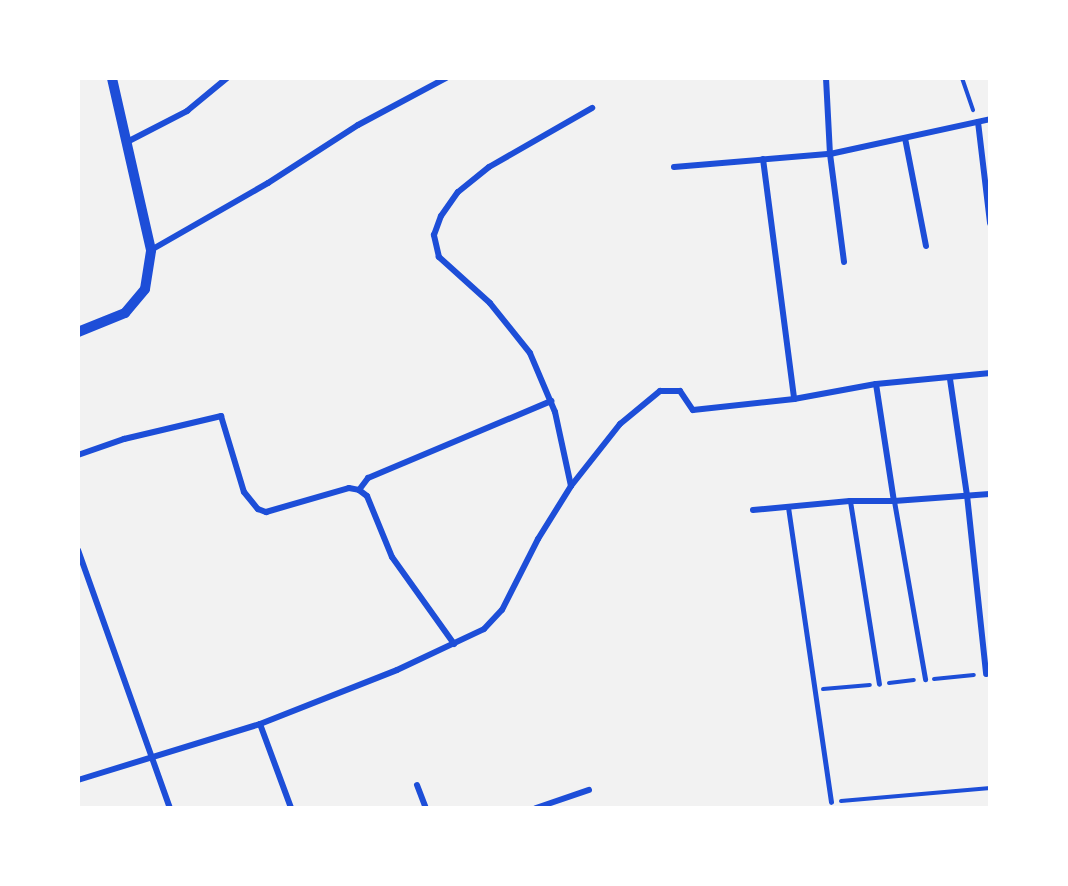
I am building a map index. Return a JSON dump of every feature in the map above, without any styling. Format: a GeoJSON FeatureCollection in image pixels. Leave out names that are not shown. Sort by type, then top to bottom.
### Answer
{"type":"FeatureCollection","features":[{"type":"Feature","properties":{"kind":"street"},"geometry":{"type":"LineString","coordinates":[[78,333],[125,313],[145,289],[151,250],[112,78]]}},
{"type":"Feature","properties":{"kind":"street"},"geometry":{"type":"LineString","coordinates":[[127,142],[186,111],[227,78]]}},
{"type":"Feature","properties":{"kind":"street"},"geometry":{"type":"LineString","coordinates":[[151,250],[268,183],[358,125],[446,78]]}},
{"type":"Feature","properties":{"kind":"street"},"geometry":{"type":"LineString","coordinates":[[826,78],[830,154],[844,262]]}},
{"type":"Feature","properties":{"kind":"street"},"geometry":{"type":"LineString","coordinates":[[571,486],[562,436],[551,401],[530,353],[490,303],[439,257],[434,235],[449,203],[466,186],[489,168],[592,108]]}},
{"type":"Feature","properties":{"kind":"street"},"geometry":{"type":"LineString","coordinates":[[674,167],[830,154],[990,119]]}},
{"type":"Feature","properties":{"kind":"street"},"geometry":{"type":"LineString","coordinates":[[978,122],[990,223]]}},
{"type":"Feature","properties":{"kind":"street"},"geometry":{"type":"LineString","coordinates":[[904,138],[926,246]]}},
{"type":"Feature","properties":{"kind":"street"},"geometry":{"type":"LineString","coordinates":[[763,159],[794,399]]}},
{"type":"Feature","properties":{"kind":"street"},"geometry":{"type":"LineString","coordinates":[[78,780],[260,724],[397,670],[484,629],[498,618],[538,539],[571,486],[620,424],[660,391],[680,391],[693,410],[794,399],[876,384],[950,379],[990,373]]}},
{"type":"Feature","properties":{"kind":"street"},"geometry":{"type":"LineString","coordinates":[[950,379],[967,495],[986,674]]}},
{"type":"Feature","properties":{"kind":"street"},"geometry":{"type":"LineString","coordinates":[[876,384],[894,501],[926,679]]}},
{"type":"Feature","properties":{"kind":"street"},"geometry":{"type":"LineString","coordinates":[[359,490],[368,478],[551,401]]}},
{"type":"Feature","properties":{"kind":"street"},"geometry":{"type":"LineString","coordinates":[[78,456],[124,439],[221,416],[244,492],[258,509],[266,513],[349,488],[359,490],[370,501],[379,530],[392,557],[454,644]]}},
{"type":"Feature","properties":{"kind":"street"},"geometry":{"type":"LineString","coordinates":[[753,510],[850,501],[894,501],[990,494]]}},
{"type":"Feature","properties":{"kind":"street"},"geometry":{"type":"LineString","coordinates":[[850,501],[879,684]]}},
{"type":"Feature","properties":{"kind":"street"},"geometry":{"type":"LineString","coordinates":[[788,507],[817,690],[831,802]]}},
{"type":"Feature","properties":{"kind":"street"},"geometry":{"type":"LineString","coordinates":[[78,550],[170,808]]}},
{"type":"Feature","properties":{"kind":"street"},"geometry":{"type":"LineString","coordinates":[[260,724],[291,808]]}},
{"type":"Feature","properties":{"kind":"street"},"geometry":{"type":"LineString","coordinates":[[417,785],[426,808]]}},
{"type":"Feature","properties":{"kind":"street"},"geometry":{"type":"LineString","coordinates":[[536,808],[589,790]]}},
{"type":"Feature","properties":{"kind":"path"},"geometry":{"type":"LineString","coordinates":[[962,78],[978,122]]}},
{"type":"Feature","properties":{"kind":"path"},"geometry":{"type":"LineString","coordinates":[[817,690],[986,674]]}},
{"type":"Feature","properties":{"kind":"path"},"geometry":{"type":"LineString","coordinates":[[831,802],[990,788]]}}]}
